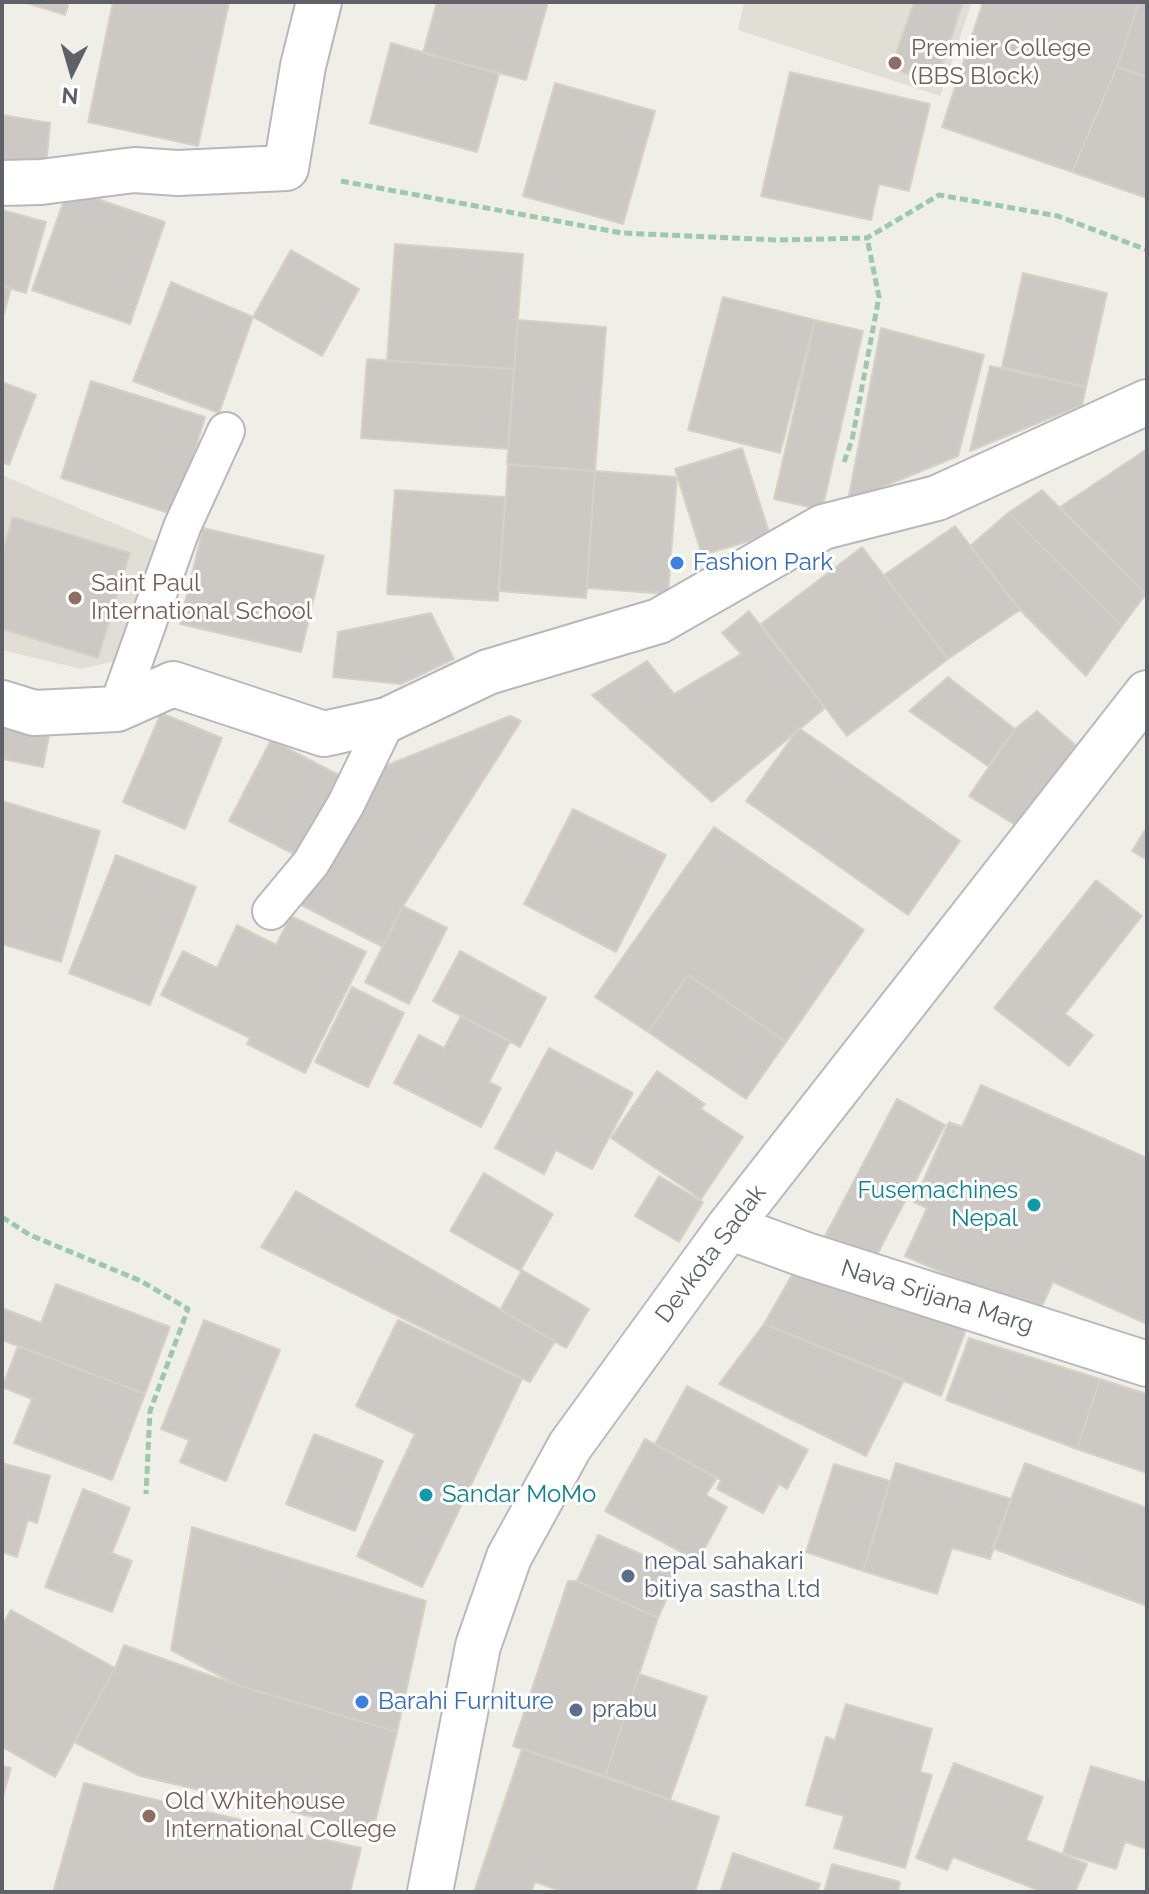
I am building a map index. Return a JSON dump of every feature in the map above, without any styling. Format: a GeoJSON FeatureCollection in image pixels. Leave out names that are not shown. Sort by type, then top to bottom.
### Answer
{"type":"FeatureCollection","features":[{"type":"Feature","properties":{"kind":"street"},"geometry":{"type":"LineString","coordinates":[[2,183],[41,182],[134,170],[178,173],[286,168],[303,66],[319,2]]}},
{"type":"Feature","properties":{"kind":"street"},"geometry":{"type":"LineString","coordinates":[[2,703],[34,713],[117,709],[173,684],[324,734],[387,720],[488,672],[659,621],[823,527],[937,498],[1147,402]]}},
{"type":"Feature","properties":{"kind":"street","name":"Devkota Sadak"},"geometry":{"type":"LineString","coordinates":[[430,1892],[478,1646],[509,1557],[570,1446],[729,1227],[1147,693]]}},
{"type":"Feature","properties":{"kind":"street","name":"Nava Srijana Marg"},"geometry":{"type":"LineString","coordinates":[[729,1227],[806,1255],[1147,1364]]}},
{"type":"Feature","properties":{"kind":"lane"},"geometry":{"type":"LineString","coordinates":[[117,709],[182,527],[226,431]]}},
{"type":"Feature","properties":{"kind":"lane"},"geometry":{"type":"LineString","coordinates":[[271,911],[311,863],[339,816],[387,720]]}},
{"type":"Feature","properties":{"kind":"path"},"geometry":{"type":"LineString","coordinates":[[286,168],[379,190],[622,233],[778,240],[867,238],[939,195],[1058,216],[1147,250]]}},
{"type":"Feature","properties":{"kind":"path"},"geometry":{"type":"LineString","coordinates":[[823,527],[852,440],[879,297],[867,238]]}},
{"type":"Feature","properties":{"kind":"path"},"geometry":{"type":"LineString","coordinates":[[2,1217],[30,1235],[141,1281],[188,1309],[150,1411],[146,1494]]}},
{"type":"Feature","properties":{"kind":"shaded area","name":"Premier College (BBS Block)"},"geometry":{"type":"Polygon","coordinates":[[[744,2],[972,2],[940,96],[738,30],[744,2]]]}},
{"type":"Feature","properties":{"kind":"shaded area","name":"Saint Paul International School"},"geometry":{"type":"Polygon","coordinates":[[[2,475],[164,545],[128,658],[81,669],[2,650],[2,475]]]}},
{"type":"Feature","properties":{"kind":"building"},"geometry":{"type":"Polygon","coordinates":[[[24,2],[69,2],[65,15],[24,2]]]}},
{"type":"Feature","properties":{"kind":"building"},"geometry":{"type":"Polygon","coordinates":[[[113,2],[229,2],[198,146],[88,122],[113,2]]]}},
{"type":"Feature","properties":{"kind":"building"},"geometry":{"type":"Polygon","coordinates":[[[437,2],[548,2],[526,80],[423,53],[437,2]]]}},
{"type":"Feature","properties":{"kind":"building"},"geometry":{"type":"Polygon","coordinates":[[[914,2],[963,2],[936,84],[891,68],[914,2]]]}},
{"type":"Feature","properties":{"kind":"building"},"geometry":{"type":"Polygon","coordinates":[[[983,2],[1139,2],[1117,67],[1072,172],[942,127],[983,2]]]}},
{"type":"Feature","properties":{"kind":"building"},"geometry":{"type":"Polygon","coordinates":[[[1139,2],[1147,2],[1147,77],[1117,67],[1139,2]]]}},
{"type":"Feature","properties":{"kind":"building"},"geometry":{"type":"Polygon","coordinates":[[[391,43],[499,74],[477,152],[370,123],[391,43]]]}},
{"type":"Feature","properties":{"kind":"building"},"geometry":{"type":"Polygon","coordinates":[[[1117,67],[1147,77],[1147,198],[1072,172],[1117,67]]]}},
{"type":"Feature","properties":{"kind":"building"},"geometry":{"type":"Polygon","coordinates":[[[790,72],[930,104],[909,191],[879,184],[871,220],[761,196],[790,72]]]}},
{"type":"Feature","properties":{"kind":"building"},"geometry":{"type":"Polygon","coordinates":[[[555,83],[655,111],[623,224],[523,196],[555,83]]]}},
{"type":"Feature","properties":{"kind":"building"},"geometry":{"type":"Polygon","coordinates":[[[2,115],[50,123],[46,167],[2,166],[2,115]]]}},
{"type":"Feature","properties":{"kind":"building"},"geometry":{"type":"Polygon","coordinates":[[[68,189],[165,222],[130,324],[32,290],[68,189]]]}},
{"type":"Feature","properties":{"kind":"building"},"geometry":{"type":"Polygon","coordinates":[[[2,210],[46,222],[26,293],[2,286],[2,210]]]}},
{"type":"Feature","properties":{"kind":"building"},"geometry":{"type":"Polygon","coordinates":[[[395,244],[523,254],[514,369],[387,361],[395,244]]]}},
{"type":"Feature","properties":{"kind":"building"},"geometry":{"type":"Polygon","coordinates":[[[291,250],[359,289],[322,356],[253,317],[291,250]]]}},
{"type":"Feature","properties":{"kind":"building"},"geometry":{"type":"Polygon","coordinates":[[[1023,273],[1107,293],[1086,387],[1002,367],[1023,273]]]}},
{"type":"Feature","properties":{"kind":"building"},"geometry":{"type":"Polygon","coordinates":[[[171,282],[253,317],[219,413],[133,381],[171,282]]]}},
{"type":"Feature","properties":{"kind":"building"},"geometry":{"type":"Polygon","coordinates":[[[2,286],[11,288],[2,321],[2,286]]]}},
{"type":"Feature","properties":{"kind":"building"},"geometry":{"type":"Polygon","coordinates":[[[723,297],[815,320],[780,453],[688,430],[723,297]]]}},
{"type":"Feature","properties":{"kind":"building"},"geometry":{"type":"Polygon","coordinates":[[[518,320],[606,327],[595,471],[507,464],[518,320]]]}},
{"type":"Feature","properties":{"kind":"building"},"geometry":{"type":"Polygon","coordinates":[[[815,320],[863,331],[822,510],[774,499],[815,320]]]}},
{"type":"Feature","properties":{"kind":"building"},"geometry":{"type":"Polygon","coordinates":[[[881,328],[984,355],[958,456],[848,501],[881,328]]]}},
{"type":"Feature","properties":{"kind":"building"},"geometry":{"type":"Polygon","coordinates":[[[367,359],[514,369],[508,449],[361,438],[367,359]]]}},
{"type":"Feature","properties":{"kind":"building"},"geometry":{"type":"Polygon","coordinates":[[[990,366],[1086,387],[1082,405],[970,451],[990,366]]]}},
{"type":"Feature","properties":{"kind":"building"},"geometry":{"type":"Polygon","coordinates":[[[91,381],[205,417],[175,515],[61,478],[91,381]]]}},
{"type":"Feature","properties":{"kind":"building"},"geometry":{"type":"Polygon","coordinates":[[[2,382],[36,395],[9,465],[2,462],[2,382]]]}},
{"type":"Feature","properties":{"kind":"building"},"geometry":{"type":"Polygon","coordinates":[[[742,448],[770,535],[702,555],[675,469],[742,448]]]}},
{"type":"Feature","properties":{"kind":"building"},"geometry":{"type":"Polygon","coordinates":[[[1147,449],[1147,593],[1146,594],[1060,507],[1147,449]]]}},
{"type":"Feature","properties":{"kind":"building"},"geometry":{"type":"Polygon","coordinates":[[[508,465],[595,471],[586,598],[499,591],[508,465]]]}},
{"type":"Feature","properties":{"kind":"building"},"geometry":{"type":"Polygon","coordinates":[[[595,471],[677,477],[668,594],[587,588],[595,471]]]}},
{"type":"Feature","properties":{"kind":"building"},"geometry":{"type":"Polygon","coordinates":[[[395,490],[505,497],[498,601],[387,594],[395,490]]]}},
{"type":"Feature","properties":{"kind":"building"},"geometry":{"type":"Polygon","coordinates":[[[1042,490],[1146,594],[1122,626],[1008,513],[1042,490]]]}},
{"type":"Feature","properties":{"kind":"building"},"geometry":{"type":"Polygon","coordinates":[[[1008,513],[1122,626],[1086,676],[1020,610],[970,546],[1008,513]]]}},
{"type":"Feature","properties":{"kind":"building"},"geometry":{"type":"Polygon","coordinates":[[[13,517],[130,553],[98,658],[2,629],[2,552],[13,517]]]}},
{"type":"Feature","properties":{"kind":"building"},"geometry":{"type":"Polygon","coordinates":[[[955,526],[1020,610],[948,659],[884,575],[955,526]]]}},
{"type":"Feature","properties":{"kind":"building"},"geometry":{"type":"Polygon","coordinates":[[[203,528],[324,556],[301,652],[180,624],[203,528]]]}},
{"type":"Feature","properties":{"kind":"building"},"geometry":{"type":"Polygon","coordinates":[[[862,547],[948,659],[847,736],[761,624],[862,547]]]}},
{"type":"Feature","properties":{"kind":"building"},"geometry":{"type":"Polygon","coordinates":[[[749,611],[825,708],[712,802],[592,695],[647,661],[674,694],[741,654],[722,633],[749,611]]]}},
{"type":"Feature","properties":{"kind":"building"},"geometry":{"type":"Polygon","coordinates":[[[431,613],[454,659],[401,684],[333,677],[338,632],[431,613]]]}},
{"type":"Feature","properties":{"kind":"building"},"geometry":{"type":"Polygon","coordinates":[[[948,677],[1015,729],[988,766],[909,711],[948,677]]]}},
{"type":"Feature","properties":{"kind":"building"},"geometry":{"type":"Polygon","coordinates":[[[1037,711],[1083,752],[1023,830],[969,796],[1015,729],[1037,711]]]}},
{"type":"Feature","properties":{"kind":"building"},"geometry":{"type":"Polygon","coordinates":[[[161,713],[222,738],[185,829],[123,802],[161,713]]]}},
{"type":"Feature","properties":{"kind":"building"},"geometry":{"type":"Polygon","coordinates":[[[510,716],[521,721],[403,906],[383,947],[301,905],[380,768],[510,716]]]}},
{"type":"Feature","properties":{"kind":"building"},"geometry":{"type":"Polygon","coordinates":[[[2,722],[50,731],[43,767],[2,759],[2,722]]]}},
{"type":"Feature","properties":{"kind":"building"},"geometry":{"type":"Polygon","coordinates":[[[799,728],[960,841],[908,915],[746,801],[799,728]]]}},
{"type":"Feature","properties":{"kind":"building"},"geometry":{"type":"Polygon","coordinates":[[[271,740],[339,775],[298,856],[229,821],[271,740]]]}},
{"type":"Feature","properties":{"kind":"building"},"geometry":{"type":"Polygon","coordinates":[[[2,801],[100,831],[61,962],[2,944],[2,801]]]}},
{"type":"Feature","properties":{"kind":"building"},"geometry":{"type":"Polygon","coordinates":[[[573,809],[666,855],[616,952],[524,904],[573,809]]]}},
{"type":"Feature","properties":{"kind":"building"},"geometry":{"type":"Polygon","coordinates":[[[714,827],[864,930],[786,1042],[688,975],[648,1032],[595,997],[714,827]]]}},
{"type":"Feature","properties":{"kind":"building"},"geometry":{"type":"Polygon","coordinates":[[[1147,827],[1147,860],[1132,851],[1147,827]]]}},
{"type":"Feature","properties":{"kind":"building"},"geometry":{"type":"Polygon","coordinates":[[[116,855],[196,887],[150,1005],[69,973],[116,855]]]}},
{"type":"Feature","properties":{"kind":"building"},"geometry":{"type":"Polygon","coordinates":[[[1096,880],[1142,916],[1065,1014],[1093,1035],[1069,1066],[994,1008],[1096,880]]]}},
{"type":"Feature","properties":{"kind":"building"},"geometry":{"type":"Polygon","coordinates":[[[403,906],[447,928],[409,1004],[365,982],[403,906]]]}},
{"type":"Feature","properties":{"kind":"building"},"geometry":{"type":"Polygon","coordinates":[[[291,916],[366,952],[305,1073],[247,1044],[250,1038],[161,995],[183,951],[217,968],[237,925],[276,945],[291,916]]]}},
{"type":"Feature","properties":{"kind":"building"},"geometry":{"type":"Polygon","coordinates":[[[460,951],[546,998],[520,1047],[433,1001],[460,951]]]}},
{"type":"Feature","properties":{"kind":"building"},"geometry":{"type":"Polygon","coordinates":[[[688,975],[786,1042],[746,1099],[648,1032],[688,975]]]}},
{"type":"Feature","properties":{"kind":"building"},"geometry":{"type":"Polygon","coordinates":[[[352,987],[404,1013],[368,1087],[315,1062],[352,987]]]}},
{"type":"Feature","properties":{"kind":"building"},"geometry":{"type":"Polygon","coordinates":[[[461,1016],[510,1041],[489,1082],[501,1088],[481,1127],[394,1083],[419,1035],[444,1048],[461,1016]]]}},
{"type":"Feature","properties":{"kind":"building"},"geometry":{"type":"Polygon","coordinates":[[[549,1048],[633,1093],[592,1169],[556,1150],[544,1174],[495,1148],[549,1048]]]}},
{"type":"Feature","properties":{"kind":"building"},"geometry":{"type":"Polygon","coordinates":[[[657,1071],[705,1104],[701,1109],[743,1137],[701,1199],[611,1138],[657,1071]]]}},
{"type":"Feature","properties":{"kind":"building","name":"Fusemachines Nepal"},"geometry":{"type":"Polygon","coordinates":[[[981,1085],[1147,1158],[1147,1324],[1053,1282],[1038,1315],[905,1256],[927,1208],[914,1202],[949,1122],[962,1127],[981,1085]]]}},
{"type":"Feature","properties":{"kind":"building"},"geometry":{"type":"Polygon","coordinates":[[[897,1099],[945,1125],[871,1266],[823,1240],[897,1099]]]}},
{"type":"Feature","properties":{"kind":"building"},"geometry":{"type":"Polygon","coordinates":[[[484,1173],[553,1214],[520,1271],[450,1231],[484,1173]]]}},
{"type":"Feature","properties":{"kind":"building"},"geometry":{"type":"Polygon","coordinates":[[[659,1176],[703,1202],[679,1242],[635,1216],[659,1176]]]}},
{"type":"Feature","properties":{"kind":"building"},"geometry":{"type":"Polygon","coordinates":[[[296,1191],[555,1341],[530,1382],[261,1247],[296,1191]]]}},
{"type":"Feature","properties":{"kind":"building"},"geometry":{"type":"Polygon","coordinates":[[[522,1270],[589,1309],[566,1348],[500,1310],[522,1270]]]}},
{"type":"Feature","properties":{"kind":"building"},"geometry":{"type":"Polygon","coordinates":[[[792,1275],[967,1327],[941,1396],[764,1324],[792,1275]]]}},
{"type":"Feature","properties":{"kind":"building"},"geometry":{"type":"Polygon","coordinates":[[[56,1284],[170,1327],[145,1394],[2,1340],[2,1308],[41,1323],[56,1284]]]}},
{"type":"Feature","properties":{"kind":"building"},"geometry":{"type":"Polygon","coordinates":[[[204,1320],[280,1350],[226,1481],[180,1462],[189,1440],[161,1429],[204,1320]]]}},
{"type":"Feature","properties":{"kind":"building","name":"Sandar MoMo"},"geometry":{"type":"Polygon","coordinates":[[[398,1320],[522,1379],[422,1587],[357,1556],[415,1434],[356,1406],[398,1320]]]}},
{"type":"Feature","properties":{"kind":"building"},"geometry":{"type":"Polygon","coordinates":[[[764,1324],[904,1380],[866,1456],[719,1384],[764,1324]]]}},
{"type":"Feature","properties":{"kind":"building"},"geometry":{"type":"Polygon","coordinates":[[[969,1338],[1100,1379],[1077,1449],[946,1400],[969,1338]]]}},
{"type":"Feature","properties":{"kind":"building"},"geometry":{"type":"Polygon","coordinates":[[[18,1346],[145,1394],[112,1480],[14,1443],[32,1399],[2,1387],[18,1346]]]}},
{"type":"Feature","properties":{"kind":"building"},"geometry":{"type":"Polygon","coordinates":[[[1100,1379],[1147,1394],[1147,1473],[1077,1449],[1100,1379]]]}},
{"type":"Feature","properties":{"kind":"building"},"geometry":{"type":"Polygon","coordinates":[[[687,1386],[808,1450],[787,1489],[779,1484],[763,1513],[717,1489],[721,1480],[655,1444],[687,1386]]]}},
{"type":"Feature","properties":{"kind":"building"},"geometry":{"type":"Polygon","coordinates":[[[314,1434],[383,1461],[355,1531],[286,1504],[314,1434]]]}},
{"type":"Feature","properties":{"kind":"building"},"geometry":{"type":"Polygon","coordinates":[[[645,1439],[717,1478],[706,1495],[727,1507],[698,1561],[605,1511],[645,1439]]]}},
{"type":"Feature","properties":{"kind":"building"},"geometry":{"type":"Polygon","coordinates":[[[2,1463],[50,1476],[37,1523],[28,1520],[17,1557],[2,1552],[2,1463]]]}},
{"type":"Feature","properties":{"kind":"building"},"geometry":{"type":"Polygon","coordinates":[[[896,1463],[1011,1499],[990,1559],[952,1548],[937,1594],[863,1571],[896,1463]]]}},
{"type":"Feature","properties":{"kind":"building"},"geometry":{"type":"Polygon","coordinates":[[[1025,1463],[1147,1508],[1147,1606],[992,1548],[1025,1463]]]}},
{"type":"Feature","properties":{"kind":"building"},"geometry":{"type":"Polygon","coordinates":[[[834,1464],[890,1481],[863,1571],[806,1552],[834,1464]]]}},
{"type":"Feature","properties":{"kind":"building"},"geometry":{"type":"Polygon","coordinates":[[[83,1489],[130,1508],[112,1553],[132,1561],[112,1612],[45,1587],[83,1489]]]}},
{"type":"Feature","properties":{"kind":"building"},"geometry":{"type":"Polygon","coordinates":[[[192,1527],[426,1601],[397,1732],[237,1685],[171,1650],[192,1527]]]}},
{"type":"Feature","properties":{"kind":"building","name":"nepal sahakari bitiya sastha l.td"},"geometry":{"type":"Polygon","coordinates":[[[598,1535],[679,1571],[658,1618],[577,1581],[598,1535]]]}},
{"type":"Feature","properties":{"kind":"building","name":"prabu"},"geometry":{"type":"Polygon","coordinates":[[[568,1581],[577,1581],[658,1618],[605,1776],[513,1746],[568,1581]]]}},
{"type":"Feature","properties":{"kind":"building"},"geometry":{"type":"Polygon","coordinates":[[[11,1610],[115,1668],[55,1777],[2,1747],[2,1625],[11,1610]]]}},
{"type":"Feature","properties":{"kind":"building"},"geometry":{"type":"Polygon","coordinates":[[[124,1645],[237,1685],[397,1732],[373,1831],[140,1776],[74,1742],[115,1668],[124,1645]]]}},
{"type":"Feature","properties":{"kind":"building"},"geometry":{"type":"Polygon","coordinates":[[[639,1674],[707,1697],[670,1800],[605,1776],[639,1674]]]}},
{"type":"Feature","properties":{"kind":"building"},"geometry":{"type":"Polygon","coordinates":[[[846,1704],[932,1729],[920,1772],[932,1775],[905,1868],[834,1848],[844,1816],[806,1805],[826,1737],[835,1740],[846,1704]]]}},
{"type":"Feature","properties":{"kind":"building"},"geometry":{"type":"Polygon","coordinates":[[[522,1749],[719,1817],[695,1892],[564,1892],[535,1882],[531,1892],[474,1892],[522,1749]]]}},
{"type":"Feature","properties":{"kind":"building"},"geometry":{"type":"Polygon","coordinates":[[[954,1763],[1043,1797],[1026,1840],[1087,1864],[1075,1892],[1043,1892],[953,1857],[947,1870],[916,1858],[954,1763]]]}},
{"type":"Feature","properties":{"kind":"building"},"geometry":{"type":"Polygon","coordinates":[[[2,1766],[11,1768],[2,1800],[2,1766]]]}},
{"type":"Feature","properties":{"kind":"building"},"geometry":{"type":"Polygon","coordinates":[[[1091,1766],[1147,1783],[1147,1849],[1125,1842],[1116,1869],[1063,1853],[1091,1766]]]}},
{"type":"Feature","properties":{"kind":"building","name":"Old Whitehouse International College"},"geometry":{"type":"Polygon","coordinates":[[[84,1783],[361,1848],[350,1892],[53,1892],[84,1783]]]}},
{"type":"Feature","properties":{"kind":"building"},"geometry":{"type":"Polygon","coordinates":[[[733,1853],[820,1884],[817,1892],[720,1892],[733,1853]]]}},
{"type":"Feature","properties":{"kind":"building"},"geometry":{"type":"Polygon","coordinates":[[[832,1864],[900,1882],[898,1892],[824,1892],[832,1864]]]}},
{"type":"Feature","properties":{"kind":"place","name":"Premier College (BBS Block)"},"geometry":{"type":"Point","coordinates":[895,63]}},
{"type":"Feature","properties":{"kind":"place","name":"Fashion Park"},"geometry":{"type":"Point","coordinates":[677,563]}},
{"type":"Feature","properties":{"kind":"place","name":"Saint Paul International School"},"geometry":{"type":"Point","coordinates":[75,598]}},
{"type":"Feature","properties":{"kind":"place","name":"Fusemachines Nepal"},"geometry":{"type":"Point","coordinates":[1034,1205]}},
{"type":"Feature","properties":{"kind":"place","name":"Sandar MoMo"},"geometry":{"type":"Point","coordinates":[426,1495]}},
{"type":"Feature","properties":{"kind":"place","name":"nepal sahakari bitiya sastha l.td"},"geometry":{"type":"Point","coordinates":[628,1576]}},
{"type":"Feature","properties":{"kind":"place","name":"Barahi Furniture"},"geometry":{"type":"Point","coordinates":[362,1702]}},
{"type":"Feature","properties":{"kind":"place","name":"prabu"},"geometry":{"type":"Point","coordinates":[576,1710]}},
{"type":"Feature","properties":{"kind":"place","name":"Old Whitehouse International College"},"geometry":{"type":"Point","coordinates":[149,1816]}}]}
